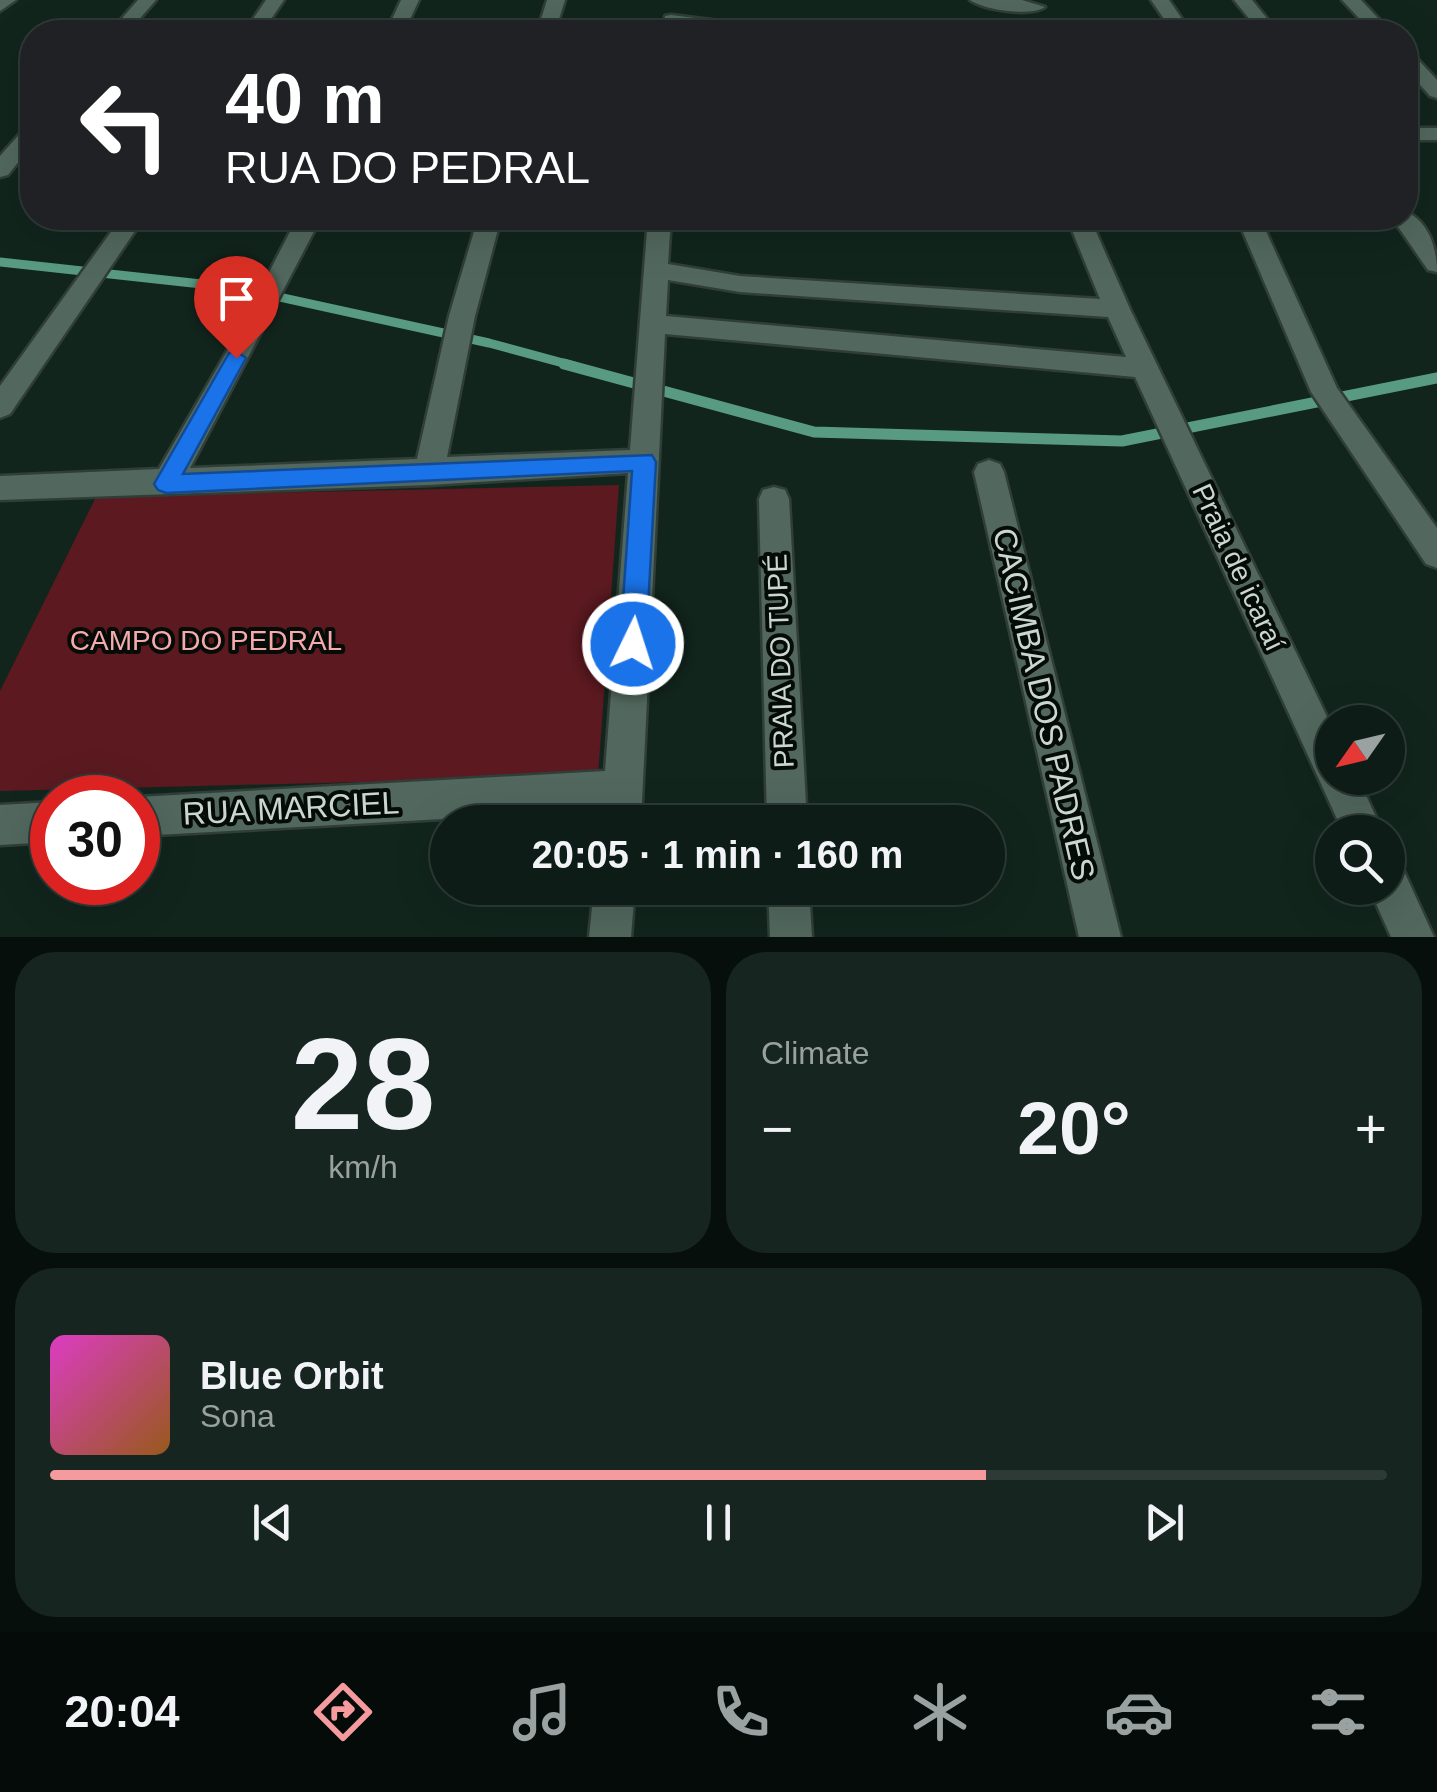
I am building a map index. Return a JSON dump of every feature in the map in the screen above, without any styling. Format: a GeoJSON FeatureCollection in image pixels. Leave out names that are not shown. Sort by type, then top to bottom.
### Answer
{"type":"FeatureCollection","features":[{"type":"Feature","properties":{"kind":"street"},"geometry":{"type":"LineString","coordinates":[[0,6],[7,0]]}},
{"type":"Feature","properties":{"kind":"street"},"geometry":{"type":"LineString","coordinates":[[130,20],[147,0]]}},
{"type":"Feature","properties":{"kind":"street"},"geometry":{"type":"LineString","coordinates":[[979,0],[1037,9]]}},
{"type":"Feature","properties":{"kind":"street"},"geometry":{"type":"LineString","coordinates":[[1244,0],[1260,20]]}},
{"type":"Feature","properties":{"kind":"street"},"geometry":{"type":"LineString","coordinates":[[1350,0],[1370,20]]}},
{"type":"Feature","properties":{"kind":"street"},"geometry":{"type":"LineString","coordinates":[[1418,71],[1437,92]]}},
{"type":"Feature","properties":{"kind":"street"},"geometry":{"type":"LineString","coordinates":[[0,170],[20,146]]}},
{"type":"Feature","properties":{"kind":"street"},"geometry":{"type":"LineString","coordinates":[[0,407],[124,230]]}},
{"type":"Feature","properties":{"kind":"street"},"geometry":{"type":"LineString","coordinates":[[166,484],[303,230]]}},
{"type":"Feature","properties":{"kind":"street"},"geometry":{"type":"LineString","coordinates":[[429,473],[462,316],[486,230]]}},
{"type":"Feature","properties":{"kind":"street"},"geometry":{"type":"LineString","coordinates":[[622,805],[658,230]]}},
{"type":"Feature","properties":{"kind":"street","name":"Praia de icaraí"},"geometry":{"type":"LineString","coordinates":[[1081,230],[1315,731]]}},
{"type":"Feature","properties":{"kind":"street"},"geometry":{"type":"LineString","coordinates":[[1253,230],[1325,392],[1437,554]]}},
{"type":"Feature","properties":{"kind":"street"},"geometry":{"type":"LineString","coordinates":[[1413,230],[1437,264]]}},
{"type":"Feature","properties":{"kind":"street"},"geometry":{"type":"LineString","coordinates":[[656,270],[740,284],[1117,309]]}},
{"type":"Feature","properties":{"kind":"street"},"geometry":{"type":"LineString","coordinates":[[652,324],[1144,368]]}},
{"type":"Feature","properties":{"kind":"street"},"geometry":{"type":"LineString","coordinates":[[0,488],[644,462]]}},
{"type":"Feature","properties":{"kind":"street","name":"CACIMBA DOS PADRES"},"geometry":{"type":"LineString","coordinates":[[989,472],[1100,937]]}},
{"type":"Feature","properties":{"kind":"street","name":"PRAIA DO TUPÉ"},"geometry":{"type":"LineString","coordinates":[[774,499],[785,805]]}},
{"type":"Feature","properties":{"kind":"street","name":"RUA MARCIEL"},"geometry":{"type":"LineString","coordinates":[[160,816],[430,810]]}},
{"type":"Feature","properties":{"kind":"street"},"geometry":{"type":"LineString","coordinates":[[0,825],[30,823]]}},
{"type":"Feature","properties":{"kind":"street"},"geometry":{"type":"LineString","coordinates":[[610,937],[613,905]]}},
{"type":"Feature","properties":{"kind":"street"},"geometry":{"type":"LineString","coordinates":[[790,905],[792,937]]}},
{"type":"Feature","properties":{"kind":"street"},"geometry":{"type":"LineString","coordinates":[[1398,905],[1413,937]]}},
{"type":"Feature","properties":{"kind":"green space","name":"CAMPO DO PEDRAL"},"geometry":{"type":"Polygon","coordinates":[[[619,485],[598,776],[160,787],[160,775],[30,775],[30,790],[0,791],[0,691],[96,497],[619,485]]]}},
{"type":"Feature","properties":{"kind":"waterway"},"geometry":{"type":"LineString","coordinates":[[0,262],[238,288],[489,343],[574,366]]}},
{"type":"Feature","properties":{"kind":"waterway"},"geometry":{"type":"LineString","coordinates":[[564,364],[814,432],[1122,441],[1437,378]]}},
{"type":"Feature","properties":{"kind":"route"},"geometry":{"type":"LineString","coordinates":[[236,358],[166,484],[644,462],[633,644]]}}]}
